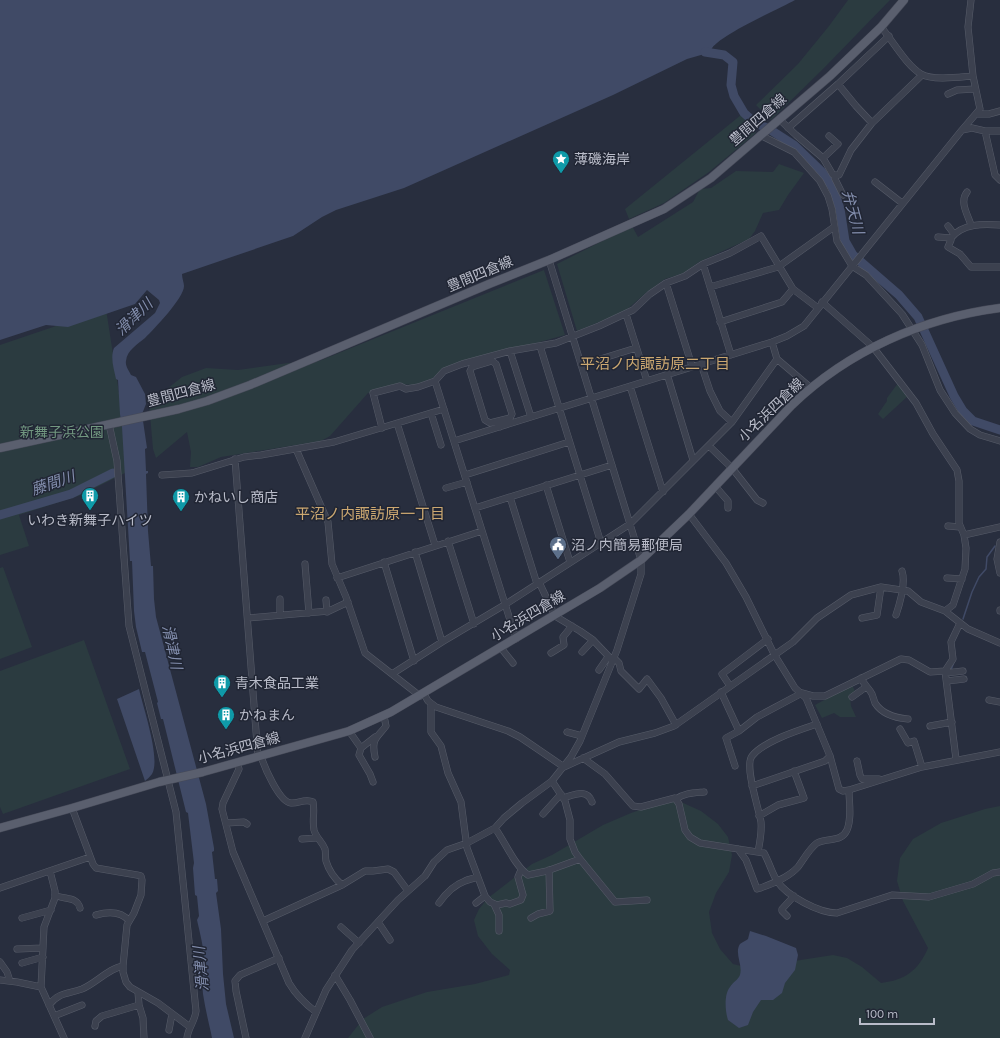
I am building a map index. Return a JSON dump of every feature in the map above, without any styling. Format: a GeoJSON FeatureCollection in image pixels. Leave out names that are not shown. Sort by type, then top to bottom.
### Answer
{"type":"FeatureCollection","features":[{"type":"Feature","properties":{"kind":"main road","name":"豊間四倉線"},"geometry":{"type":"LineString","coordinates":[[0,448],[207,401],[250,385],[549,260],[664,209],[711,178],[830,76],[881,27],[904,0]]}},
{"type":"Feature","properties":{"kind":"main road","name":"小名浜四倉線"},"geometry":{"type":"LineString","coordinates":[[0,826],[72,808],[170,779],[201,772],[349,731],[384,716],[555,616],[642,560],[792,405],[811,388],[840,367],[873,347],[914,329],[951,318],[1000,308]]}},
{"type":"Feature","properties":{"kind":"street"},"geometry":{"type":"LineString","coordinates":[[454,441],[499,424],[510,418],[512,414],[496,364],[492,362],[472,367],[470,371],[485,420],[490,423],[499,424],[531,417],[772,342],[787,336],[804,326],[980,109],[973,76],[968,27],[971,0]]}},
{"type":"Feature","properties":{"kind":"street"},"geometry":{"type":"LineString","coordinates":[[881,27],[906,60],[922,75],[946,78],[973,76]]}},
{"type":"Feature","properties":{"kind":"street"},"geometry":{"type":"LineString","coordinates":[[788,128],[889,36]]}},
{"type":"Feature","properties":{"kind":"street"},"geometry":{"type":"LineString","coordinates":[[836,176],[839,176],[851,150],[872,123],[922,75]]}},
{"type":"Feature","properties":{"kind":"street"},"geometry":{"type":"LineString","coordinates":[[838,84],[872,123]]}},
{"type":"Feature","properties":{"kind":"street"},"geometry":{"type":"LineString","coordinates":[[948,94],[957,90],[976,88]]}},
{"type":"Feature","properties":{"kind":"street"},"geometry":{"type":"LineString","coordinates":[[976,114],[989,114],[1000,111]]}},
{"type":"Feature","properties":{"kind":"street"},"geometry":{"type":"LineString","coordinates":[[777,121],[788,128],[823,158],[833,174],[836,176],[843,195]]}},
{"type":"Feature","properties":{"kind":"street"},"geometry":{"type":"LineString","coordinates":[[962,130],[972,128],[985,131],[1000,131]]}},
{"type":"Feature","properties":{"kind":"street"},"geometry":{"type":"LineString","coordinates":[[985,131],[995,175],[1000,180]]}},
{"type":"Feature","properties":{"kind":"street"},"geometry":{"type":"LineString","coordinates":[[762,133],[794,152],[820,181],[828,196],[837,241],[852,266],[866,275],[882,291],[914,329],[940,390],[955,413],[970,429],[980,435],[1000,441]]}},
{"type":"Feature","properties":{"kind":"street"},"geometry":{"type":"LineString","coordinates":[[823,158],[838,144],[829,136]]}},
{"type":"Feature","properties":{"kind":"street"},"geometry":{"type":"LineString","coordinates":[[875,184],[901,205]]}},
{"type":"Feature","properties":{"kind":"street"},"geometry":{"type":"LineString","coordinates":[[966,192],[963,204],[971,225]]}},
{"type":"Feature","properties":{"kind":"street"},"geometry":{"type":"LineString","coordinates":[[938,237],[952,236],[971,225],[1000,225]]}},
{"type":"Feature","properties":{"kind":"street"},"geometry":{"type":"LineString","coordinates":[[948,226],[952,236],[948,247],[960,254],[971,267],[1000,267]]}},
{"type":"Feature","properties":{"kind":"street"},"geometry":{"type":"LineString","coordinates":[[710,288],[778,267],[834,227]]}},
{"type":"Feature","properties":{"kind":"street"},"geometry":{"type":"LineString","coordinates":[[382,428],[373,393],[400,386],[406,388],[418,387],[435,381],[444,371],[462,364],[510,351],[556,343],[599,326],[633,310],[650,294],[666,283],[685,276],[702,264],[730,253],[761,236],[778,267],[793,289],[818,308]]}},
{"type":"Feature","properties":{"kind":"street"},"geometry":{"type":"LineString","coordinates":[[305,1038],[334,975],[352,950],[408,891],[425,876],[434,862],[447,850],[467,843],[495,828],[518,806],[552,781],[564,767],[582,736],[612,658],[641,574],[642,560],[549,260]]}},
{"type":"Feature","properties":{"kind":"street"},"geometry":{"type":"LineString","coordinates":[[702,264],[731,355]]}},
{"type":"Feature","properties":{"kind":"street"},"geometry":{"type":"LineString","coordinates":[[666,283],[692,366]]}},
{"type":"Feature","properties":{"kind":"street"},"geometry":{"type":"LineString","coordinates":[[720,322],[782,302],[793,289]]}},
{"type":"Feature","properties":{"kind":"street"},"geometry":{"type":"LineString","coordinates":[[822,302],[873,347],[916,403],[933,434],[957,470],[959,481],[959,523],[964,535],[966,548],[965,569],[953,605],[946,611]]}},
{"type":"Feature","properties":{"kind":"street"},"geometry":{"type":"LineString","coordinates":[[626,314],[647,381]]}},
{"type":"Feature","properties":{"kind":"street"},"geometry":{"type":"LineString","coordinates":[[772,342],[778,359],[811,388]]}},
{"type":"Feature","properties":{"kind":"street"},"geometry":{"type":"LineString","coordinates":[[540,346],[601,544]]}},
{"type":"Feature","properties":{"kind":"street"},"geometry":{"type":"LineString","coordinates":[[581,365],[636,348]]}},
{"type":"Feature","properties":{"kind":"street"},"geometry":{"type":"LineString","coordinates":[[510,351],[531,417]]}},
{"type":"Feature","properties":{"kind":"street"},"geometry":{"type":"LineString","coordinates":[[392,674],[506,604],[630,524],[732,422],[778,359]]}},
{"type":"Feature","properties":{"kind":"street"},"geometry":{"type":"LineString","coordinates":[[702,364],[710,391],[720,411],[732,422]]}},
{"type":"Feature","properties":{"kind":"street"},"geometry":{"type":"LineString","coordinates":[[667,374],[694,460]]}},
{"type":"Feature","properties":{"kind":"street"},"geometry":{"type":"LineString","coordinates":[[435,381],[516,638]]}},
{"type":"Feature","properties":{"kind":"street"},"geometry":{"type":"LineString","coordinates":[[630,386],[663,492]]}},
{"type":"Feature","properties":{"kind":"street"},"geometry":{"type":"LineString","coordinates":[[162,475],[192,473],[235,459],[334,442],[444,408]]}},
{"type":"Feature","properties":{"kind":"street"},"geometry":{"type":"LineString","coordinates":[[431,413],[441,445]]}},
{"type":"Feature","properties":{"kind":"street"},"geometry":{"type":"LineString","coordinates":[[113,423],[129,626],[170,779],[176,812],[196,1011],[187,1038]]}},
{"type":"Feature","properties":{"kind":"street"},"geometry":{"type":"LineString","coordinates":[[397,423],[435,545]]}},
{"type":"Feature","properties":{"kind":"street"},"geometry":{"type":"LineString","coordinates":[[465,475],[570,442]]}},
{"type":"Feature","properties":{"kind":"street"},"geometry":{"type":"LineString","coordinates":[[709,446],[732,468],[755,498],[763,503]]}},
{"type":"Feature","properties":{"kind":"street"},"geometry":{"type":"LineString","coordinates":[[296,449],[328,522],[332,564],[348,602],[365,653],[422,695],[431,704],[508,731],[520,737],[564,767]]}},
{"type":"Feature","properties":{"kind":"street"},"geometry":{"type":"LineString","coordinates":[[235,459],[259,756],[267,772],[286,801],[291,803],[309,800],[313,802],[313,828],[316,838],[320,840],[325,849],[327,862],[335,878],[342,885]]}},
{"type":"Feature","properties":{"kind":"street"},"geometry":{"type":"LineString","coordinates":[[475,508],[612,465]]}},
{"type":"Feature","properties":{"kind":"street"},"geometry":{"type":"LineString","coordinates":[[446,488],[467,482]]}},
{"type":"Feature","properties":{"kind":"street"},"geometry":{"type":"LineString","coordinates":[[546,485],[570,562]]}},
{"type":"Feature","properties":{"kind":"street"},"geometry":{"type":"LineString","coordinates":[[715,486],[728,501],[728,508]]}},
{"type":"Feature","properties":{"kind":"street"},"geometry":{"type":"LineString","coordinates":[[510,497],[538,583],[555,616],[593,640],[619,663],[621,671],[639,689],[647,679],[661,698],[676,724]]}},
{"type":"Feature","properties":{"kind":"street"},"geometry":{"type":"LineString","coordinates":[[688,514],[729,568],[768,639],[774,654],[795,688],[806,698],[830,756],[839,789],[849,790],[922,767],[1000,752]]}},
{"type":"Feature","properties":{"kind":"street"},"geometry":{"type":"LineString","coordinates":[[948,526],[960,527]]}},
{"type":"Feature","properties":{"kind":"street"},"geometry":{"type":"LineString","coordinates":[[964,535],[1000,527]]}},
{"type":"Feature","properties":{"kind":"street"},"geometry":{"type":"LineString","coordinates":[[337,578],[482,530]]}},
{"type":"Feature","properties":{"kind":"street"},"geometry":{"type":"LineString","coordinates":[[448,541],[474,624]]}},
{"type":"Feature","properties":{"kind":"street"},"geometry":{"type":"LineString","coordinates":[[1000,543],[997,559],[1000,573]]}},
{"type":"Feature","properties":{"kind":"street"},"geometry":{"type":"LineString","coordinates":[[415,552],[442,642]]}},
{"type":"Feature","properties":{"kind":"street"},"geometry":{"type":"LineString","coordinates":[[384,562],[414,661]]}},
{"type":"Feature","properties":{"kind":"street"},"geometry":{"type":"LineString","coordinates":[[305,564],[309,613]]}},
{"type":"Feature","properties":{"kind":"street"},"geometry":{"type":"LineString","coordinates":[[896,615],[904,584],[902,571]]}},
{"type":"Feature","properties":{"kind":"street"},"geometry":{"type":"LineString","coordinates":[[947,578],[962,579]]}},
{"type":"Feature","properties":{"kind":"street"},"geometry":{"type":"LineString","coordinates":[[862,618],[877,615],[881,587]]}},
{"type":"Feature","properties":{"kind":"street"},"geometry":{"type":"LineString","coordinates":[[564,767],[619,742],[655,733],[676,724],[793,642],[817,618],[842,599],[851,595],[881,587],[908,591],[921,602],[946,611],[968,629],[1000,643]]}},
{"type":"Feature","properties":{"kind":"street"},"geometry":{"type":"LineString","coordinates":[[280,599],[280,615]]}},
{"type":"Feature","properties":{"kind":"street"},"geometry":{"type":"LineString","coordinates":[[326,600],[327,612]]}},
{"type":"Feature","properties":{"kind":"street"},"geometry":{"type":"LineString","coordinates":[[248,618],[327,612],[348,602]]}},
{"type":"Feature","properties":{"kind":"street"},"geometry":{"type":"LineString","coordinates":[[956,760],[946,672],[953,659],[951,642],[960,623]]}},
{"type":"Feature","properties":{"kind":"street"},"geometry":{"type":"LineString","coordinates":[[551,653],[564,645],[565,643],[563,637],[572,626]]}},
{"type":"Feature","properties":{"kind":"street"},"geometry":{"type":"LineString","coordinates":[[730,686],[722,674],[768,639]]}},
{"type":"Feature","properties":{"kind":"street"},"geometry":{"type":"LineString","coordinates":[[582,652],[593,640]]}},
{"type":"Feature","properties":{"kind":"street"},"geometry":{"type":"LineString","coordinates":[[501,648],[513,663]]}},
{"type":"Feature","properties":{"kind":"street"},"geometry":{"type":"LineString","coordinates":[[599,670],[612,658]]}},
{"type":"Feature","properties":{"kind":"street"},"geometry":{"type":"LineString","coordinates":[[735,766],[726,738],[739,731],[757,717],[802,693],[813,696],[825,696],[901,659],[909,660],[930,672],[963,671]]}},
{"type":"Feature","properties":{"kind":"street"},"geometry":{"type":"LineString","coordinates":[[861,678],[866,687],[872,693],[875,703],[887,714],[908,719]]}},
{"type":"Feature","properties":{"kind":"street"},"geometry":{"type":"LineString","coordinates":[[947,681],[964,679]]}},
{"type":"Feature","properties":{"kind":"street"},"geometry":{"type":"LineString","coordinates":[[852,697],[866,687]]}},
{"type":"Feature","properties":{"kind":"street"},"geometry":{"type":"LineString","coordinates":[[721,692],[739,731]]}},
{"type":"Feature","properties":{"kind":"street"},"geometry":{"type":"LineString","coordinates":[[989,700],[1000,702]]}},
{"type":"Feature","properties":{"kind":"street"},"geometry":{"type":"LineString","coordinates":[[431,704],[431,732],[442,746],[448,774],[461,802],[467,848],[484,896],[494,904],[499,915],[499,931]]}},
{"type":"Feature","properties":{"kind":"street"},"geometry":{"type":"LineString","coordinates":[[373,782],[359,755],[361,748],[386,726],[384,716]]}},
{"type":"Feature","properties":{"kind":"street"},"geometry":{"type":"LineString","coordinates":[[930,726],[952,722]]}},
{"type":"Feature","properties":{"kind":"street"},"geometry":{"type":"LineString","coordinates":[[758,852],[761,831],[750,777],[750,760],[752,756],[767,744],[817,724]]}},
{"type":"Feature","properties":{"kind":"street"},"geometry":{"type":"LineString","coordinates":[[900,730],[908,743],[914,741],[922,767]]}},
{"type":"Feature","properties":{"kind":"street"},"geometry":{"type":"LineString","coordinates":[[349,731],[361,748]]}},
{"type":"Feature","properties":{"kind":"street"},"geometry":{"type":"LineString","coordinates":[[568,732],[582,736]]}},
{"type":"Feature","properties":{"kind":"street"},"geometry":{"type":"LineString","coordinates":[[375,737],[375,757]]}},
{"type":"Feature","properties":{"kind":"street"},"geometry":{"type":"LineString","coordinates":[[752,786],[825,761],[830,756]]}},
{"type":"Feature","properties":{"kind":"street"},"geometry":{"type":"LineString","coordinates":[[583,758],[605,774],[633,806],[641,807],[676,799],[691,792],[704,792]]}},
{"type":"Feature","properties":{"kind":"street"},"geometry":{"type":"LineString","coordinates":[[857,761],[862,778],[882,780]]}},
{"type":"Feature","properties":{"kind":"street"},"geometry":{"type":"LineString","coordinates":[[237,762],[239,769],[223,803],[222,809],[233,852],[289,983],[296,995],[316,1012]]}},
{"type":"Feature","properties":{"kind":"street"},"geometry":{"type":"LineString","coordinates":[[759,816],[778,805],[804,798],[794,771]]}},
{"type":"Feature","properties":{"kind":"street"},"geometry":{"type":"LineString","coordinates":[[552,781],[562,796],[570,820],[569,834],[571,842],[580,859],[616,902],[647,900]]}},
{"type":"Feature","properties":{"kind":"street"},"geometry":{"type":"LineString","coordinates":[[738,849],[746,860],[757,889],[776,880],[797,868],[813,846],[818,842],[835,839],[842,836],[847,830],[849,822],[849,790]]}},
{"type":"Feature","properties":{"kind":"street"},"geometry":{"type":"LineString","coordinates":[[543,814],[562,796],[586,794],[590,796],[592,802]]}},
{"type":"Feature","properties":{"kind":"street"},"geometry":{"type":"LineString","coordinates":[[676,799],[679,804],[685,830],[690,837],[700,843],[764,853],[776,880],[783,888],[804,903],[823,910],[837,913],[892,895],[929,897],[973,884],[993,873],[1000,872]]}},
{"type":"Feature","properties":{"kind":"street"},"geometry":{"type":"LineString","coordinates":[[72,808],[90,857],[96,868],[137,875],[140,876],[142,880],[141,895],[134,913],[127,925],[123,966],[126,982],[130,987],[158,1003],[190,1027]]}},
{"type":"Feature","properties":{"kind":"street"},"geometry":{"type":"LineString","coordinates":[[226,823],[244,822],[247,824]]}},
{"type":"Feature","properties":{"kind":"street"},"geometry":{"type":"LineString","coordinates":[[495,828],[504,840],[521,870],[528,875],[549,870],[580,859]]}},
{"type":"Feature","properties":{"kind":"street"},"geometry":{"type":"LineString","coordinates":[[302,839],[316,838]]}},
{"type":"Feature","properties":{"kind":"street"},"geometry":{"type":"LineString","coordinates":[[0,888],[90,857]]}},
{"type":"Feature","properties":{"kind":"street"},"geometry":{"type":"LineString","coordinates":[[263,921],[342,885],[362,872],[388,869],[394,872],[408,891]]}},
{"type":"Feature","properties":{"kind":"street"},"geometry":{"type":"LineString","coordinates":[[494,904],[510,904],[521,900],[524,895],[518,877],[521,870]]}},
{"type":"Feature","properties":{"kind":"street"},"geometry":{"type":"LineString","coordinates":[[531,918],[538,914],[550,911],[549,870]]}},
{"type":"Feature","properties":{"kind":"street"},"geometry":{"type":"LineString","coordinates":[[50,871],[56,891],[44,928],[41,987],[64,1038]]}},
{"type":"Feature","properties":{"kind":"street"},"geometry":{"type":"LineString","coordinates":[[439,903],[445,895],[456,886],[465,881],[478,877]]}},
{"type":"Feature","properties":{"kind":"street"},"geometry":{"type":"LineString","coordinates":[[55,895],[59,898],[73,900],[80,908]]}},
{"type":"Feature","properties":{"kind":"street"},"geometry":{"type":"LineString","coordinates":[[476,902],[484,896]]}},
{"type":"Feature","properties":{"kind":"street"},"geometry":{"type":"LineString","coordinates":[[787,916],[782,909],[794,896]]}},
{"type":"Feature","properties":{"kind":"street"},"geometry":{"type":"LineString","coordinates":[[22,918],[51,910]]}},
{"type":"Feature","properties":{"kind":"street"},"geometry":{"type":"LineString","coordinates":[[96,915],[110,912],[127,918],[129,921]]}},
{"type":"Feature","properties":{"kind":"street"},"geometry":{"type":"LineString","coordinates":[[378,922],[390,940]]}},
{"type":"Feature","properties":{"kind":"street"},"geometry":{"type":"LineString","coordinates":[[341,927],[359,943]]}},
{"type":"Feature","properties":{"kind":"street"},"geometry":{"type":"LineString","coordinates":[[17,949],[43,948]]}},
{"type":"Feature","properties":{"kind":"street"},"geometry":{"type":"LineString","coordinates":[[22,963],[43,957]]}},
{"type":"Feature","properties":{"kind":"street"},"geometry":{"type":"LineString","coordinates":[[246,1038],[235,980],[240,975],[279,958]]}},
{"type":"Feature","properties":{"kind":"street"},"geometry":{"type":"LineString","coordinates":[[0,962],[7,972],[10,981]]}},
{"type":"Feature","properties":{"kind":"street"},"geometry":{"type":"LineString","coordinates":[[49,1005],[56,997],[83,989],[114,969],[123,966]]}},
{"type":"Feature","properties":{"kind":"street"},"geometry":{"type":"LineString","coordinates":[[334,975],[350,1000],[370,1038]]}},
{"type":"Feature","properties":{"kind":"street"},"geometry":{"type":"LineString","coordinates":[[0,980],[41,987]]}},
{"type":"Feature","properties":{"kind":"street"},"geometry":{"type":"LineString","coordinates":[[138,992],[139,1005],[143,1018],[144,1038]]}},
{"type":"Feature","properties":{"kind":"street"},"geometry":{"type":"LineString","coordinates":[[54,1016],[82,1005]]}},
{"type":"Feature","properties":{"kind":"street"},"geometry":{"type":"LineString","coordinates":[[95,1026],[96,1021],[102,1016],[139,1005]]}},
{"type":"Feature","properties":{"kind":"street"},"geometry":{"type":"LineString","coordinates":[[169,1030],[172,1014]]}},
{"type":"Feature","properties":{"kind":"green space"},"geometry":{"type":"Polygon","coordinates":[[[848,0],[890,0],[771,120],[756,105],[798,64],[848,0]]]}},
{"type":"Feature","properties":{"kind":"green space"},"geometry":{"type":"Polygon","coordinates":[[[741,115],[756,133],[709,172],[664,203],[629,219],[625,209],[741,115]]]}},
{"type":"Feature","properties":{"kind":"green space"},"geometry":{"type":"Polygon","coordinates":[[[779,164],[804,173],[779,210],[763,213],[755,231],[749,239],[699,262],[684,273],[665,279],[624,312],[577,331],[557,264],[632,226],[638,237],[693,202],[700,189],[711,188],[736,171],[773,172],[779,164]]]}},
{"type":"Feature","properties":{"kind":"green space"},"geometry":{"type":"Polygon","coordinates":[[[544,270],[565,335],[442,369],[433,378],[415,385],[398,384],[368,393],[330,436],[321,441],[221,457],[198,467],[190,467],[191,452],[187,432],[156,458],[153,449],[149,403],[182,377],[206,368],[238,370],[288,363],[319,361],[544,270]]]}},
{"type":"Feature","properties":{"kind":"green space","name":"新舞子浜公園"},"geometry":{"type":"Polygon","coordinates":[[[106,309],[131,470],[81,495],[19,515],[29,546],[0,555],[0,345],[106,309]]]}},
{"type":"Feature","properties":{"kind":"green space"},"geometry":{"type":"Polygon","coordinates":[[[898,383],[908,396],[883,419],[878,414],[898,383]]]}},
{"type":"Feature","properties":{"kind":"green space"},"geometry":{"type":"Polygon","coordinates":[[[3,567],[32,647],[0,659],[0,568],[3,567]]]}},
{"type":"Feature","properties":{"kind":"green space"},"geometry":{"type":"Polygon","coordinates":[[[84,640],[130,769],[3,814],[0,807],[0,671],[84,640]]]}},
{"type":"Feature","properties":{"kind":"green space"},"geometry":{"type":"Polygon","coordinates":[[[852,685],[856,693],[850,697],[851,706],[856,717],[840,717],[834,713],[822,718],[815,705],[852,685]]]}},
{"type":"Feature","properties":{"kind":"green space"},"geometry":{"type":"Polygon","coordinates":[[[663,802],[681,802],[701,811],[718,824],[728,837],[732,855],[729,872],[716,893],[709,912],[712,933],[720,949],[733,964],[749,968],[833,955],[847,958],[862,967],[881,983],[897,980],[910,973],[920,963],[928,948],[903,901],[897,881],[900,858],[913,839],[941,823],[985,809],[1000,806],[1000,1038],[348,1038],[363,1019],[382,1007],[427,992],[475,984],[509,975],[510,970],[492,954],[478,936],[474,920],[479,909],[488,898],[532,864],[552,855],[603,825],[663,802]]]}},
{"type":"Feature","properties":{"kind":"water"},"geometry":{"type":"Polygon","coordinates":[[[0,0],[795,0],[736,30],[716,44],[711,50],[687,59],[613,95],[404,188],[336,210],[322,217],[293,236],[182,274],[184,286],[179,298],[161,321],[128,354],[126,361],[127,367],[131,375],[136,377],[145,394],[146,404],[142,414],[147,448],[145,449],[146,471],[148,471],[146,474],[148,531],[151,566],[153,566],[156,617],[206,804],[214,848],[214,851],[212,852],[215,879],[217,879],[218,891],[216,893],[221,929],[226,1004],[234,1038],[212,1038],[203,994],[204,954],[197,920],[199,916],[197,896],[195,895],[194,863],[188,813],[186,812],[163,719],[161,719],[145,652],[142,652],[134,611],[132,561],[130,561],[118,380],[116,379],[112,356],[114,348],[155,313],[160,303],[159,300],[147,290],[135,304],[68,327],[46,325],[0,340],[0,0]]]}},
{"type":"Feature","properties":{"kind":"water"},"geometry":{"type":"Polygon","coordinates":[[[139,689],[153,745],[154,757],[152,774],[145,781],[117,699],[139,689]]]}},
{"type":"Feature","properties":{"kind":"water"},"geometry":{"type":"Polygon","coordinates":[[[750,931],[796,948],[798,955],[795,970],[785,983],[782,993],[773,1000],[761,1000],[753,1012],[748,1025],[739,1028],[728,1020],[726,1012],[726,998],[728,990],[738,978],[741,971],[738,948],[740,944],[748,939],[750,931]]]}},
{"type":"Feature","properties":{"kind":"waterway","name":"弁天川"},"geometry":{"type":"LineString","coordinates":[[705,52],[724,55],[733,62],[731,85],[734,96],[744,113],[754,122],[769,129],[794,145],[822,172],[833,188],[840,209],[845,241],[853,255],[899,295],[918,317],[954,396],[963,411],[973,421],[1000,430]]}},
{"type":"Feature","properties":{"kind":"waterway","name":"藤間川"},"geometry":{"type":"LineString","coordinates":[[0,515],[71,494],[113,473]]}},
{"type":"Feature","properties":{"kind":"waterway"},"geometry":{"type":"LineString","coordinates":[[963,619],[972,592],[979,577],[986,569],[987,557],[995,546]]}},
{"type":"Feature","properties":{"kind":"waterway"},"geometry":{"type":"LineString","coordinates":[[951,670],[954,662]]}},
{"type":"Feature","properties":{"kind":"place","name":"薄磯海岸"},"geometry":{"type":"Point","coordinates":[561,174]}},
{"type":"Feature","properties":{"kind":"place","name":"いわき新舞子ハイツ"},"geometry":{"type":"Point","coordinates":[90,511]}},
{"type":"Feature","properties":{"kind":"place","name":"かねいし商店"},"geometry":{"type":"Point","coordinates":[181,512]}},
{"type":"Feature","properties":{"kind":"place","name":"沼ノ内簡易郵便局"},"geometry":{"type":"Point","coordinates":[558,560]}},
{"type":"Feature","properties":{"kind":"place","name":"青木食品工業"},"geometry":{"type":"Point","coordinates":[222,698]}},
{"type":"Feature","properties":{"kind":"place","name":"かねまん"},"geometry":{"type":"Point","coordinates":[226,730]}},
{"type":"Feature","properties":{"kind":"district","name":"平沼ノ内諏訪原二丁目"},"geometry":{"type":"Point","coordinates":[655,364]}},
{"type":"Feature","properties":{"kind":"district","name":"平沼ノ内諏訪原一丁目"},"geometry":{"type":"Point","coordinates":[370,514]}},
{"type":"Feature","properties":{"kind":"water label","name":"滑津川"},"geometry":{"type":"Point","coordinates":[134,317]}},
{"type":"Feature","properties":{"kind":"water label","name":"滑津川"},"geometry":{"type":"Point","coordinates":[172,647]}},
{"type":"Feature","properties":{"kind":"water label","name":"滑津川"},"geometry":{"type":"Point","coordinates":[201,969]}}]}
